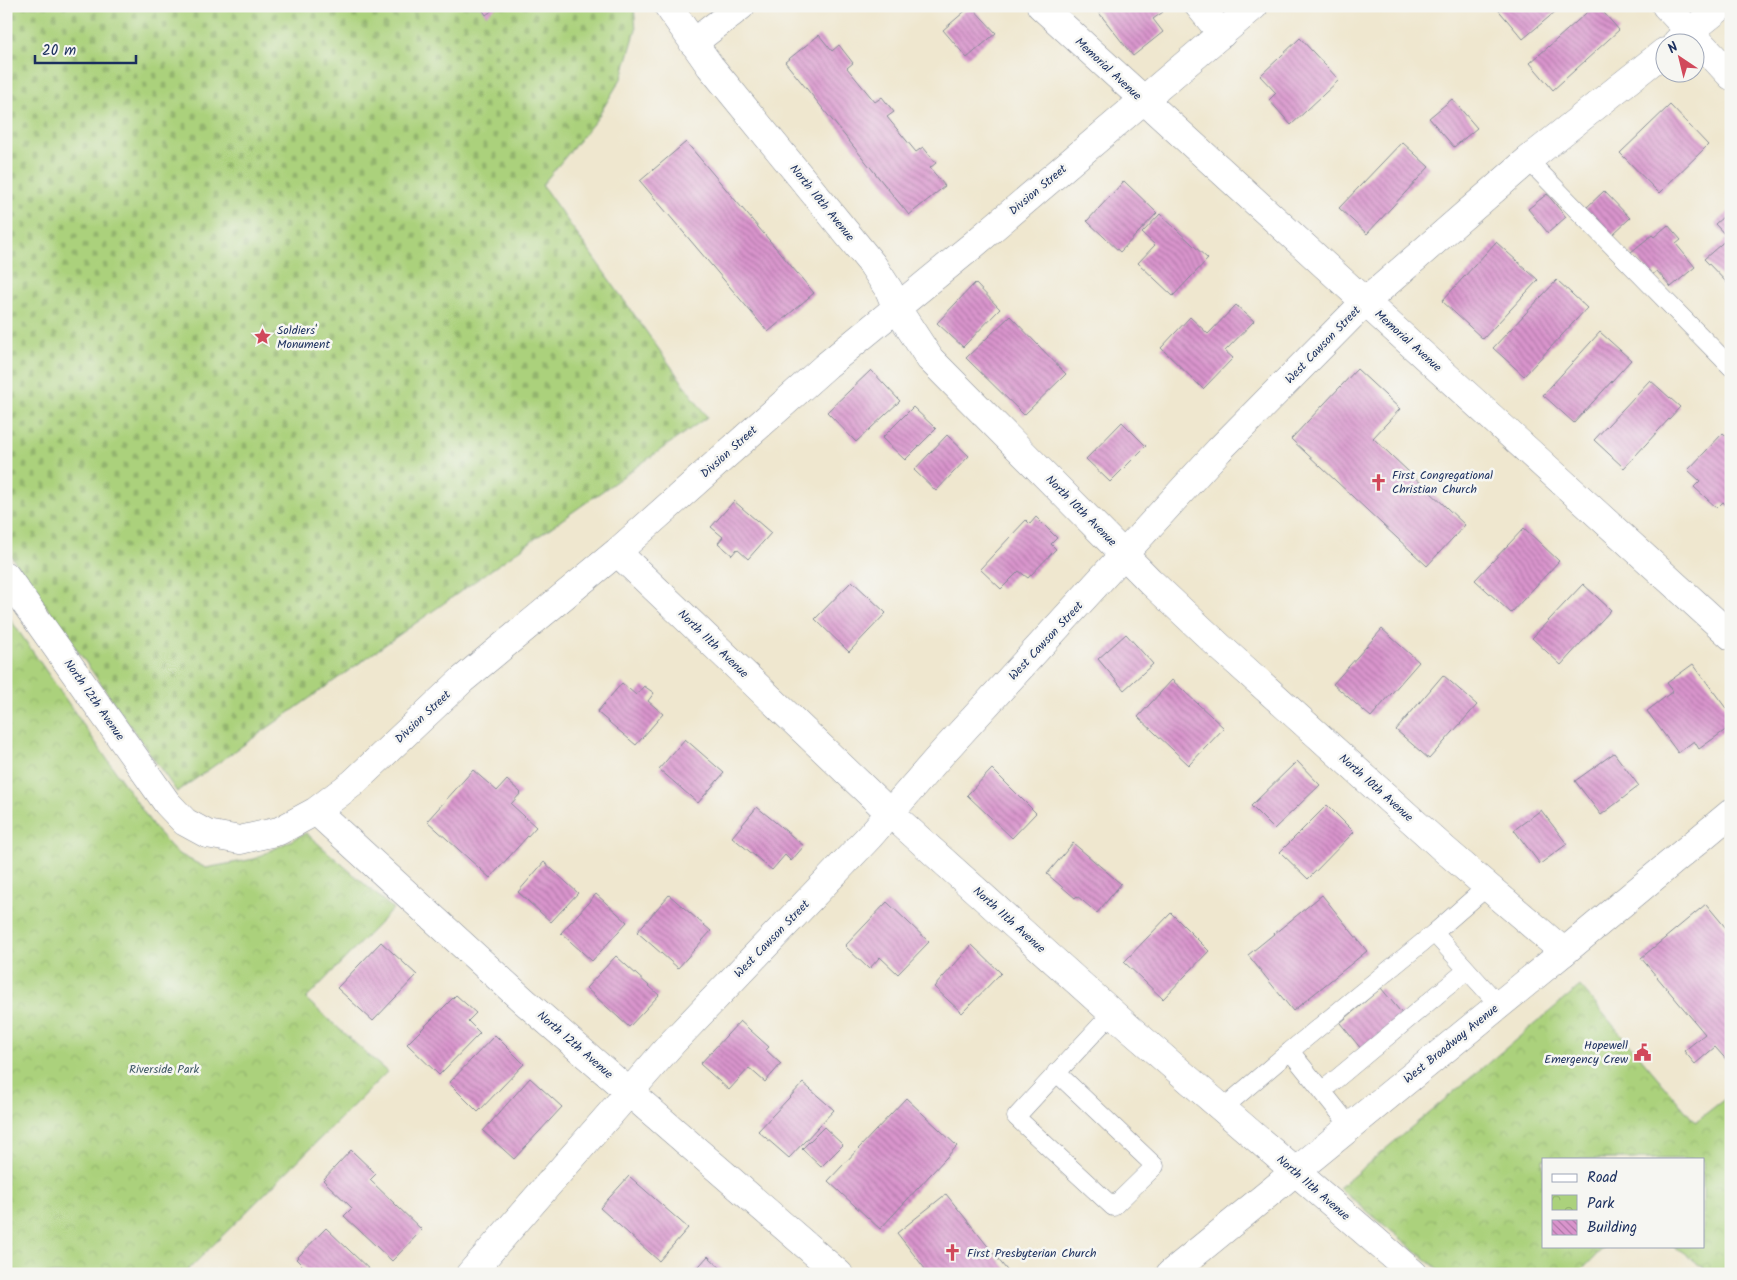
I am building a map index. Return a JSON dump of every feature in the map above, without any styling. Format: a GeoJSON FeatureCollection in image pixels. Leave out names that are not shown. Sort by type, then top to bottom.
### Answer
{"type":"FeatureCollection","features":[{"type":"Feature","properties":{"kind":"street","name":"North 10th Avenue"},"geometry":{"type":"LineString","coordinates":[[668,6],[693,44],[872,264],[889,290],[896,307],[930,359],[1124,554],[1218,645],[1446,850],[1489,885],[1564,952]]}},
{"type":"Feature","properties":{"kind":"street"},"geometry":{"type":"LineString","coordinates":[[693,44],[741,6]]}},
{"type":"Feature","properties":{"kind":"street","name":"Memorial Avenue"},"geometry":{"type":"LineString","coordinates":[[1041,6],[1731,636]]}},
{"type":"Feature","properties":{"kind":"street"},"geometry":{"type":"LineString","coordinates":[[1198,6],[1222,34]]}},
{"type":"Feature","properties":{"kind":"street","name":"Divsion Street"},"geometry":{"type":"LineString","coordinates":[[184,822],[207,834],[240,840],[279,830],[316,811],[353,783],[462,680],[617,552],[896,307],[972,246],[1254,6]]}},
{"type":"Feature","properties":{"kind":"street"},"geometry":{"type":"LineString","coordinates":[[1666,6],[1680,32]]}},
{"type":"Feature","properties":{"kind":"street"},"geometry":{"type":"LineString","coordinates":[[1689,32],[1722,6]]}},
{"type":"Feature","properties":{"kind":"street"},"geometry":{"type":"LineString","coordinates":[[1704,54],[1731,76]]}},
{"type":"Feature","properties":{"kind":"street","name":"West Cawson Street"},"geometry":{"type":"LineString","coordinates":[[470,1274],[673,1042],[890,813],[1220,450],[1365,302],[1528,160],[1654,60]]}},
{"type":"Feature","properties":{"kind":"street","name":"North 11th Avenue"},"geometry":{"type":"LineString","coordinates":[[617,552],[890,813],[1112,1013],[1414,1274]]}},
{"type":"Feature","properties":{"kind":"street","name":"North 12th Avenue"},"geometry":{"type":"LineString","coordinates":[[6,576],[167,803],[184,822]]}},
{"type":"Feature","properties":{"kind":"street","name":"North 12th Avenue"},"geometry":{"type":"LineString","coordinates":[[316,811],[524,1001],[840,1274]]}},
{"type":"Feature","properties":{"kind":"street","name":"West Broadway Avenue"},"geometry":{"type":"LineString","coordinates":[[1170,1274],[1500,1005],[1731,813]]}},
{"type":"Feature","properties":{"kind":"lane"},"geometry":{"type":"LineString","coordinates":[[1528,160],[1731,367]]}},
{"type":"Feature","properties":{"kind":"lane"},"geometry":{"type":"LineString","coordinates":[[1222,1109],[1489,885]]}},
{"type":"Feature","properties":{"kind":"lane"},"geometry":{"type":"LineString","coordinates":[[1434,933],[1500,1005]]}},
{"type":"Feature","properties":{"kind":"lane"},"geometry":{"type":"LineString","coordinates":[[1322,1091],[1467,970]]}},
{"type":"Feature","properties":{"kind":"lane"},"geometry":{"type":"LineString","coordinates":[[1056,1072],[1155,1166],[1113,1207],[1016,1117],[1056,1072],[1112,1013]]}},
{"type":"Feature","properties":{"kind":"lane"},"geometry":{"type":"LineString","coordinates":[[1290,1051],[1350,1126]]}},
{"type":"Feature","properties":{"kind":"green space"},"geometry":{"type":"Polygon","coordinates":[[[6,6],[634,6],[636,30],[622,77],[596,120],[542,185],[707,417],[177,792],[6,549],[6,6]]]}},
{"type":"Feature","properties":{"kind":"green space","name":"Riverside Park"},"geometry":{"type":"Polygon","coordinates":[[[6,613],[156,830],[177,853],[206,868],[254,859],[306,833],[393,909],[306,999],[387,1072],[184,1274],[6,1274],[6,613]]]}},
{"type":"Feature","properties":{"kind":"green space"},"geometry":{"type":"Polygon","coordinates":[[[1580,986],[1695,1122],[1731,1094],[1731,1274],[1712,1274],[1676,1248],[1704,1248],[1704,1158],[1542,1158],[1542,1248],[1603,1248],[1578,1274],[1444,1274],[1339,1188],[1580,986]]]}},
{"type":"Feature","properties":{"kind":"building"},"geometry":{"type":"Polygon","coordinates":[[[480,6],[498,6],[486,15],[480,6]]]}},
{"type":"Feature","properties":{"kind":"building"},"geometry":{"type":"Polygon","coordinates":[[[971,6],[996,33],[967,58],[943,30],[971,6]]]}},
{"type":"Feature","properties":{"kind":"building"},"geometry":{"type":"Polygon","coordinates":[[[1099,6],[1159,6],[1163,12],[1153,19],[1163,32],[1133,56],[1096,9],[1099,6]]]}},
{"type":"Feature","properties":{"kind":"building"},"geometry":{"type":"Polygon","coordinates":[[[1495,6],[1562,6],[1523,39],[1495,6]]]}},
{"type":"Feature","properties":{"kind":"building"},"geometry":{"type":"Polygon","coordinates":[[[1594,6],[1598,6],[1619,30],[1553,90],[1530,63],[1594,6]]]}},
{"type":"Feature","properties":{"kind":"building"},"geometry":{"type":"Polygon","coordinates":[[[819,35],[832,51],[839,45],[853,63],[847,68],[875,102],[882,97],[894,112],[887,117],[916,152],[923,147],[936,163],[930,168],[945,186],[909,215],[785,62],[819,35]]]}},
{"type":"Feature","properties":{"kind":"building"},"geometry":{"type":"Polygon","coordinates":[[[1300,38],[1339,80],[1291,125],[1269,100],[1276,93],[1260,76],[1300,38]]]}},
{"type":"Feature","properties":{"kind":"building"},"geometry":{"type":"Polygon","coordinates":[[[1452,99],[1477,128],[1454,147],[1429,118],[1452,99]]]}},
{"type":"Feature","properties":{"kind":"building"},"geometry":{"type":"Polygon","coordinates":[[[1670,105],[1708,145],[1659,193],[1620,153],[1670,105]]]}},
{"type":"Feature","properties":{"kind":"building"},"geometry":{"type":"Polygon","coordinates":[[[686,142],[814,293],[768,332],[640,181],[686,142]]]}},
{"type":"Feature","properties":{"kind":"building"},"geometry":{"type":"Polygon","coordinates":[[[1402,142],[1429,167],[1367,234],[1339,208],[1402,142]]]}},
{"type":"Feature","properties":{"kind":"building"},"geometry":{"type":"Polygon","coordinates":[[[1124,181],[1157,213],[1120,252],[1087,221],[1124,181]]]}},
{"type":"Feature","properties":{"kind":"building"},"geometry":{"type":"Polygon","coordinates":[[[1604,191],[1630,218],[1611,236],[1585,209],[1604,191]]]}},
{"type":"Feature","properties":{"kind":"building"},"geometry":{"type":"Polygon","coordinates":[[[1547,194],[1566,217],[1548,233],[1528,209],[1547,194]]]}},
{"type":"Feature","properties":{"kind":"building"},"geometry":{"type":"Polygon","coordinates":[[[1731,210],[1731,287],[1704,259],[1728,238],[1715,224],[1731,210]]]}},
{"type":"Feature","properties":{"kind":"building"},"geometry":{"type":"Polygon","coordinates":[[[1160,214],[1208,259],[1173,296],[1138,263],[1155,245],[1142,233],[1160,214]]]}},
{"type":"Feature","properties":{"kind":"building"},"geometry":{"type":"Polygon","coordinates":[[[1668,225],[1681,240],[1676,244],[1695,267],[1671,287],[1657,271],[1652,275],[1631,252],[1668,225]]]}},
{"type":"Feature","properties":{"kind":"building"},"geometry":{"type":"Polygon","coordinates":[[[1496,242],[1538,280],[1483,339],[1442,301],[1496,242]]]}},
{"type":"Feature","properties":{"kind":"building"},"geometry":{"type":"Polygon","coordinates":[[[1557,280],[1587,308],[1524,376],[1493,348],[1557,280]]]}},
{"type":"Feature","properties":{"kind":"building"},"geometry":{"type":"Polygon","coordinates":[[[975,283],[1000,309],[963,347],[937,323],[975,283]]]}},
{"type":"Feature","properties":{"kind":"building"},"geometry":{"type":"Polygon","coordinates":[[[1236,305],[1254,321],[1225,351],[1233,358],[1203,389],[1161,348],[1190,317],[1208,334],[1236,305]]]}},
{"type":"Feature","properties":{"kind":"building"},"geometry":{"type":"Polygon","coordinates":[[[1010,316],[1066,374],[1024,415],[966,358],[1010,316]]]}},
{"type":"Feature","properties":{"kind":"building"},"geometry":{"type":"Polygon","coordinates":[[[1600,332],[1631,360],[1574,423],[1543,395],[1600,332]]]}},
{"type":"Feature","properties":{"kind":"building","name":"First Congregational Christian Church"},"geometry":{"type":"Polygon","coordinates":[[[1357,369],[1400,409],[1373,438],[1465,525],[1427,566],[1291,439],[1357,369]]]}},
{"type":"Feature","properties":{"kind":"building"},"geometry":{"type":"Polygon","coordinates":[[[871,370],[900,401],[856,442],[827,412],[871,370]]]}},
{"type":"Feature","properties":{"kind":"building"},"geometry":{"type":"Polygon","coordinates":[[[1650,380],[1680,407],[1624,468],[1594,440],[1650,380]]]}},
{"type":"Feature","properties":{"kind":"building"},"geometry":{"type":"Polygon","coordinates":[[[913,407],[936,429],[905,460],[882,438],[913,407]]]}},
{"type":"Feature","properties":{"kind":"building"},"geometry":{"type":"Polygon","coordinates":[[[1122,422],[1146,446],[1110,482],[1086,459],[1122,422]]]}},
{"type":"Feature","properties":{"kind":"building"},"geometry":{"type":"Polygon","coordinates":[[[1723,433],[1731,440],[1731,509],[1723,502],[1717,508],[1694,487],[1700,481],[1688,470],[1723,433]]]}},
{"type":"Feature","properties":{"kind":"building"},"geometry":{"type":"Polygon","coordinates":[[[947,435],[969,456],[936,491],[914,470],[947,435]]]}},
{"type":"Feature","properties":{"kind":"building"},"geometry":{"type":"Polygon","coordinates":[[[734,501],[771,533],[748,559],[737,549],[732,555],[718,543],[723,537],[711,527],[734,501]]]}},
{"type":"Feature","properties":{"kind":"building"},"geometry":{"type":"Polygon","coordinates":[[[1036,517],[1057,538],[1051,544],[1056,549],[1028,578],[1019,571],[1001,589],[980,569],[1026,520],[1030,524],[1036,517]]]}},
{"type":"Feature","properties":{"kind":"building"},"geometry":{"type":"Polygon","coordinates":[[[1524,528],[1559,561],[1511,613],[1475,580],[1524,528]]]}},
{"type":"Feature","properties":{"kind":"building"},"geometry":{"type":"Polygon","coordinates":[[[852,581],[886,613],[849,652],[815,619],[852,581]]]}},
{"type":"Feature","properties":{"kind":"building"},"geometry":{"type":"Polygon","coordinates":[[[1583,584],[1611,610],[1561,665],[1532,638],[1583,584]]]}},
{"type":"Feature","properties":{"kind":"building"},"geometry":{"type":"Polygon","coordinates":[[[1382,629],[1419,662],[1371,717],[1333,684],[1382,629]]]}},
{"type":"Feature","properties":{"kind":"building"},"geometry":{"type":"Polygon","coordinates":[[[1126,634],[1153,664],[1124,690],[1098,659],[1126,634]]]}},
{"type":"Feature","properties":{"kind":"building"},"geometry":{"type":"Polygon","coordinates":[[[1693,664],[1731,715],[1731,726],[1699,749],[1694,741],[1678,753],[1647,711],[1673,691],[1667,683],[1693,664]]]}},
{"type":"Feature","properties":{"kind":"building"},"geometry":{"type":"Polygon","coordinates":[[[1443,675],[1477,705],[1429,759],[1396,730],[1443,675]]]}},
{"type":"Feature","properties":{"kind":"building"},"geometry":{"type":"Polygon","coordinates":[[[1172,680],[1224,728],[1189,765],[1138,717],[1172,680]]]}},
{"type":"Feature","properties":{"kind":"building"},"geometry":{"type":"Polygon","coordinates":[[[622,683],[636,695],[644,686],[654,693],[648,701],[663,714],[636,745],[597,712],[622,683]]]}},
{"type":"Feature","properties":{"kind":"building"},"geometry":{"type":"Polygon","coordinates":[[[685,739],[724,773],[698,803],[659,769],[685,739]]]}},
{"type":"Feature","properties":{"kind":"building"},"geometry":{"type":"Polygon","coordinates":[[[1614,753],[1639,786],[1601,815],[1575,781],[1614,753]]]}},
{"type":"Feature","properties":{"kind":"building"},"geometry":{"type":"Polygon","coordinates":[[[1297,761],[1320,785],[1274,829],[1251,806],[1297,761]]]}},
{"type":"Feature","properties":{"kind":"building"},"geometry":{"type":"Polygon","coordinates":[[[992,769],[1036,813],[1012,838],[967,795],[992,769]]]}},
{"type":"Feature","properties":{"kind":"building"},"geometry":{"type":"Polygon","coordinates":[[[473,770],[497,791],[507,780],[521,793],[511,804],[536,827],[490,878],[427,821],[473,770]]]}},
{"type":"Feature","properties":{"kind":"building"},"geometry":{"type":"Polygon","coordinates":[[[1327,805],[1354,832],[1308,879],[1280,852],[1327,805]]]}},
{"type":"Feature","properties":{"kind":"building"},"geometry":{"type":"Polygon","coordinates":[[[757,807],[804,846],[791,861],[785,855],[772,870],[732,837],[757,807]]]}},
{"type":"Feature","properties":{"kind":"building"},"geometry":{"type":"Polygon","coordinates":[[[1541,810],[1567,844],[1540,864],[1514,830],[1541,810]]]}},
{"type":"Feature","properties":{"kind":"building"},"geometry":{"type":"Polygon","coordinates":[[[1073,843],[1121,884],[1097,913],[1077,896],[1075,898],[1047,874],[1073,843]]]}},
{"type":"Feature","properties":{"kind":"building"},"geometry":{"type":"Polygon","coordinates":[[[544,862],[578,893],[551,922],[518,892],[544,862]]]}},
{"type":"Feature","properties":{"kind":"building"},"geometry":{"type":"Polygon","coordinates":[[[596,894],[627,922],[592,961],[561,933],[596,894]]]}},
{"type":"Feature","properties":{"kind":"building"},"geometry":{"type":"Polygon","coordinates":[[[669,895],[711,931],[678,968],[637,932],[669,895]]]}},
{"type":"Feature","properties":{"kind":"building"},"geometry":{"type":"Polygon","coordinates":[[[1322,895],[1367,951],[1293,1011],[1248,955],[1322,895]]]}},
{"type":"Feature","properties":{"kind":"building"},"geometry":{"type":"Polygon","coordinates":[[[887,902],[929,942],[898,974],[880,957],[869,969],[845,946],[887,902]]]}},
{"type":"Feature","properties":{"kind":"building"},"geometry":{"type":"Polygon","coordinates":[[[1706,904],[1731,934],[1731,1065],[1715,1047],[1695,1064],[1684,1051],[1705,1034],[1641,958],[1706,904]]]}},
{"type":"Feature","properties":{"kind":"building"},"geometry":{"type":"Polygon","coordinates":[[[1171,913],[1209,951],[1163,999],[1124,962],[1171,913]]]}},
{"type":"Feature","properties":{"kind":"building"},"geometry":{"type":"Polygon","coordinates":[[[381,942],[417,975],[373,1021],[337,988],[381,942]]]}},
{"type":"Feature","properties":{"kind":"building"},"geometry":{"type":"Polygon","coordinates":[[[972,945],[1001,973],[962,1013],[934,987],[972,945]]]}},
{"type":"Feature","properties":{"kind":"building"},"geometry":{"type":"Polygon","coordinates":[[[616,956],[659,995],[629,1027],[586,988],[616,956]]]}},
{"type":"Feature","properties":{"kind":"building"},"geometry":{"type":"Polygon","coordinates":[[[1381,988],[1404,1016],[1362,1050],[1340,1023],[1381,988]]]}},
{"type":"Feature","properties":{"kind":"building"},"geometry":{"type":"Polygon","coordinates":[[[456,995],[476,1013],[468,1021],[480,1033],[439,1075],[407,1044],[456,995]]]}},
{"type":"Feature","properties":{"kind":"building"},"geometry":{"type":"Polygon","coordinates":[[[740,1021],[769,1047],[766,1050],[781,1064],[765,1082],[749,1068],[729,1090],[700,1064],[740,1021]]]}},
{"type":"Feature","properties":{"kind":"building"},"geometry":{"type":"Polygon","coordinates":[[[495,1035],[524,1064],[478,1112],[449,1083],[495,1035]]]}},
{"type":"Feature","properties":{"kind":"building"},"geometry":{"type":"Polygon","coordinates":[[[530,1078],[562,1107],[514,1159],[483,1131],[530,1078]]]}},
{"type":"Feature","properties":{"kind":"building"},"geometry":{"type":"Polygon","coordinates":[[[803,1083],[834,1110],[789,1158],[758,1131],[803,1083]]]}},
{"type":"Feature","properties":{"kind":"building"},"geometry":{"type":"Polygon","coordinates":[[[906,1098],[957,1146],[880,1229],[828,1181],[906,1098]]]}},
{"type":"Feature","properties":{"kind":"building"},"geometry":{"type":"Polygon","coordinates":[[[824,1127],[843,1145],[821,1167],[802,1149],[824,1127]]]}},
{"type":"Feature","properties":{"kind":"building"},"geometry":{"type":"Polygon","coordinates":[[[351,1150],[376,1174],[370,1180],[422,1230],[392,1261],[344,1216],[352,1208],[323,1180],[351,1150]]]}},
{"type":"Feature","properties":{"kind":"building"},"geometry":{"type":"Polygon","coordinates":[[[629,1176],[688,1228],[659,1261],[600,1208],[629,1176]]]}},
{"type":"Feature","properties":{"kind":"building","name":"First Presbyterian Church"},"geometry":{"type":"Polygon","coordinates":[[[946,1194],[1010,1274],[929,1274],[897,1233],[946,1194]]]}},
{"type":"Feature","properties":{"kind":"building"},"geometry":{"type":"Polygon","coordinates":[[[326,1228],[374,1274],[311,1274],[296,1259],[326,1228]]]}},
{"type":"Feature","properties":{"kind":"building"},"geometry":{"type":"Polygon","coordinates":[[[708,1256],[727,1274],[692,1274],[708,1256]]]}},
{"type":"Feature","properties":{"kind":"place","name":"Soldiers' Monument"},"geometry":{"type":"Point","coordinates":[263,337]}},
{"type":"Feature","properties":{"kind":"place","name":"First Congregational Christian Church"},"geometry":{"type":"Point","coordinates":[1378,482]}},
{"type":"Feature","properties":{"kind":"place","name":"Hopewell Emergency Crew"},"geometry":{"type":"Point","coordinates":[1642,1052]}},
{"type":"Feature","properties":{"kind":"place","name":"First Presbyterian Church"},"geometry":{"type":"Point","coordinates":[953,1253]}}]}
